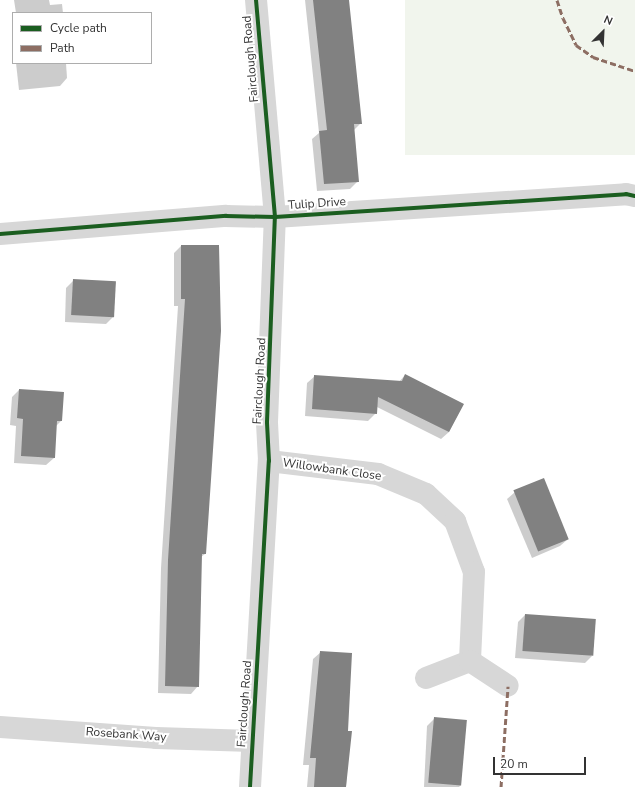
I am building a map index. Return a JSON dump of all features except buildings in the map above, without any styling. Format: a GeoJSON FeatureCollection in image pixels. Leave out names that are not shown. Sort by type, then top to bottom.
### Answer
{"type":"FeatureCollection","features":[{"type":"Feature","properties":{"kind":"street","name":"Fairclough Road"},"geometry":{"type":"LineString","coordinates":[[250,787],[268,461],[267,422],[275,217],[256,0]]}},
{"type":"Feature","properties":{"kind":"street","name":"Tulip Drive"},"geometry":{"type":"LineString","coordinates":[[0,234],[226,216],[275,217],[626,194],[635,196]]}},
{"type":"Feature","properties":{"kind":"street","name":"Willowbank Close"},"geometry":{"type":"LineString","coordinates":[[268,461],[378,474],[426,494],[455,521],[474,572],[470,661]]}},
{"type":"Feature","properties":{"kind":"street"},"geometry":{"type":"LineString","coordinates":[[426,678],[470,661],[508,686]]}},
{"type":"Feature","properties":{"kind":"street","name":"Rosebank Way"},"geometry":{"type":"LineString","coordinates":[[0,726],[156,738],[252,741]]}},
{"type":"Feature","properties":{"kind":"shaded area"},"geometry":{"type":"Polygon","coordinates":[[[405,0],[635,0],[635,155],[405,155],[405,0]]]}},
{"type":"Feature","properties":{"kind":"marked path"},"geometry":{"type":"LineString","coordinates":[[557,0],[563,18],[576,45],[593,57],[635,71]]}},
{"type":"Feature","properties":{"kind":"marked path"},"geometry":{"type":"LineString","coordinates":[[501,787],[508,686]]}},
{"type":"Feature","properties":{"kind":"cycle path"},"geometry":{"type":"LineString","coordinates":[[250,787],[269,461],[267,422],[275,217],[256,0]]}},
{"type":"Feature","properties":{"kind":"cycle path"},"geometry":{"type":"LineString","coordinates":[[0,234],[226,216],[275,217],[626,194],[635,196]]}}]}
